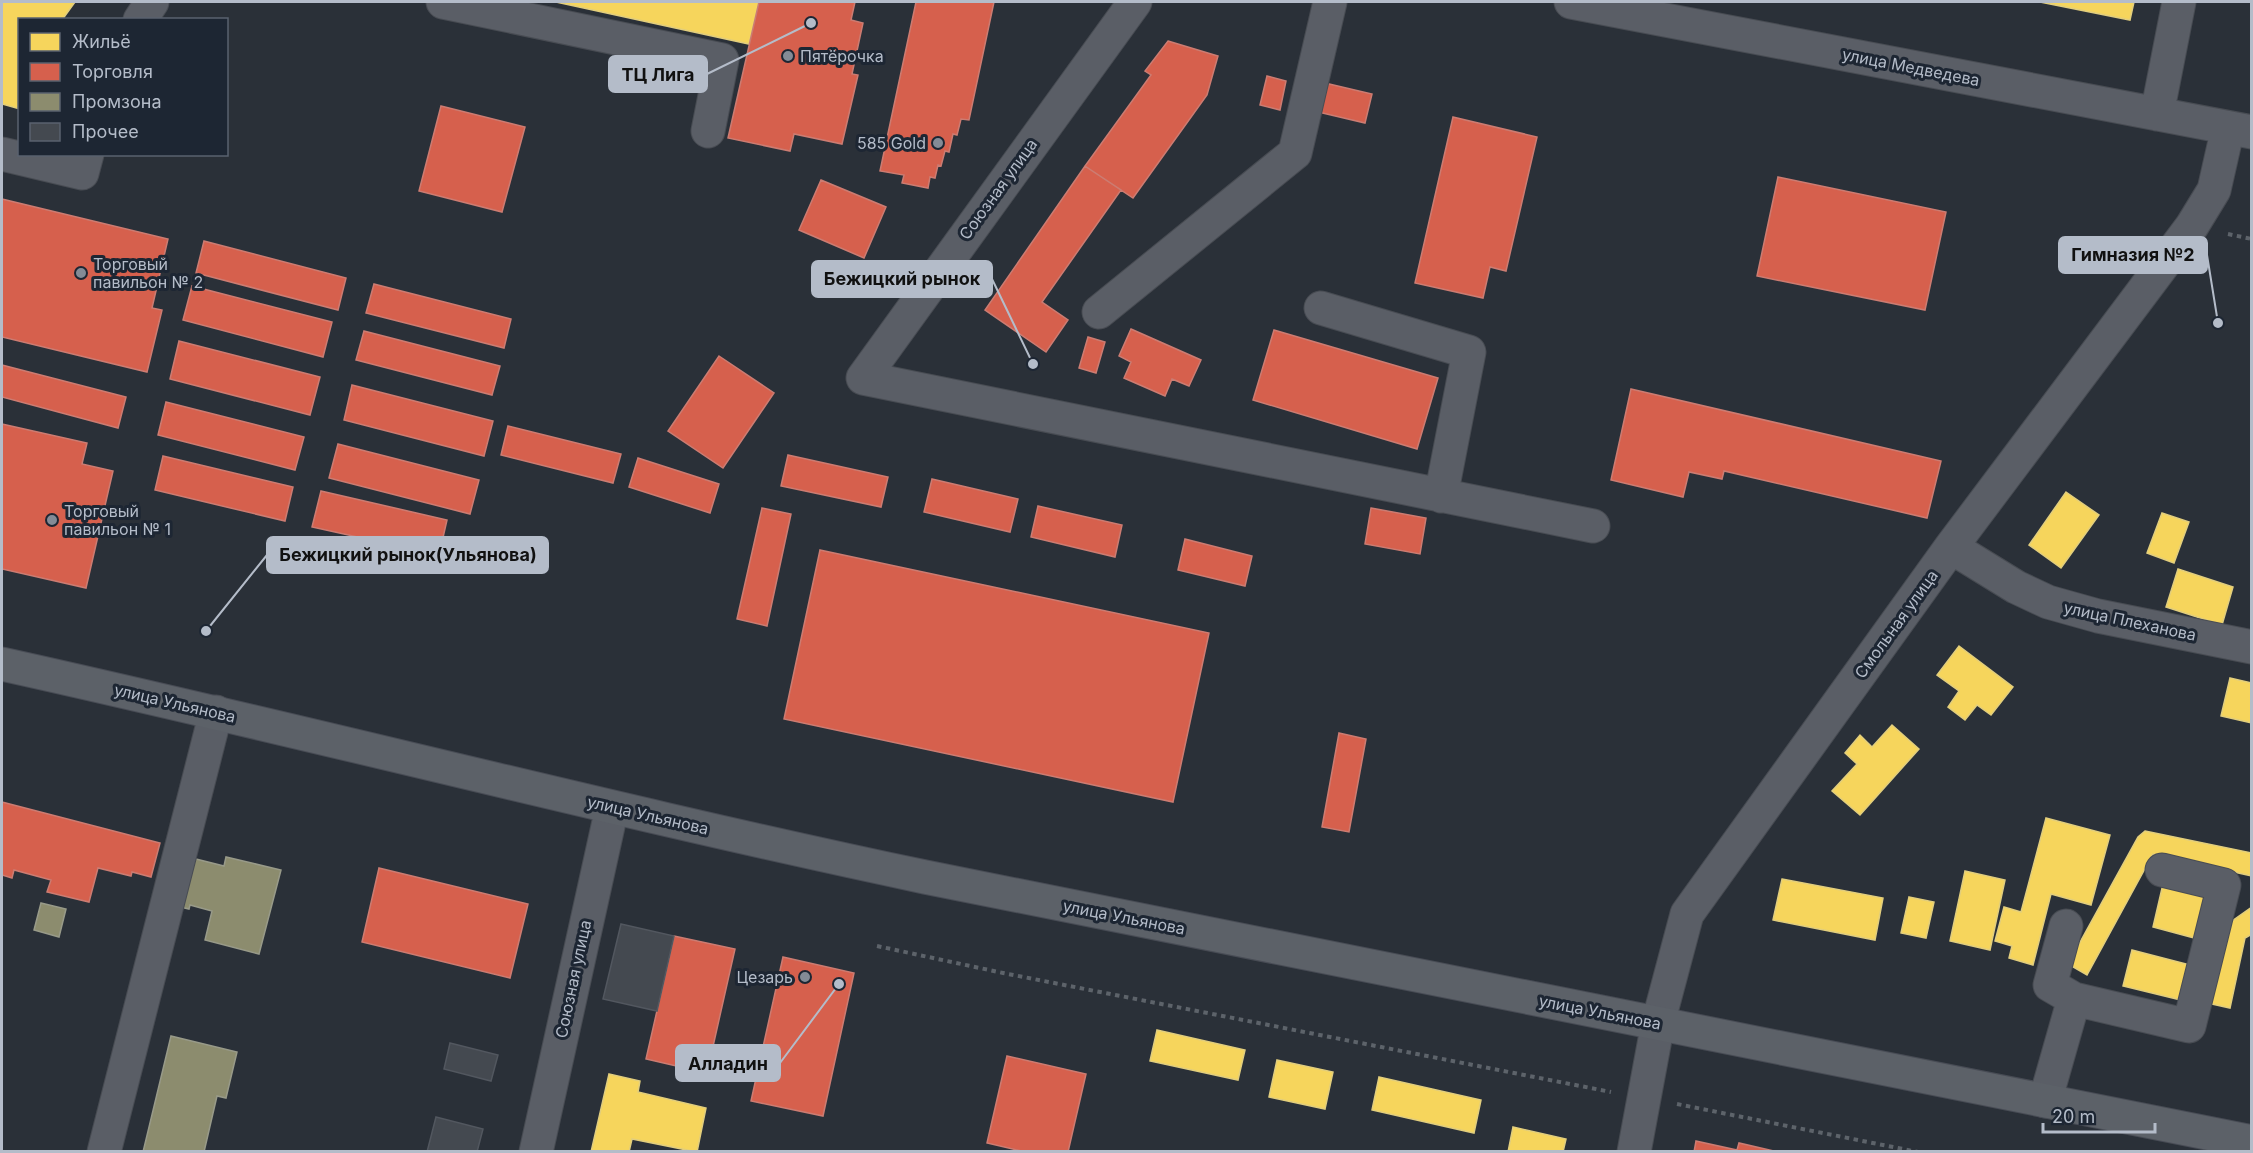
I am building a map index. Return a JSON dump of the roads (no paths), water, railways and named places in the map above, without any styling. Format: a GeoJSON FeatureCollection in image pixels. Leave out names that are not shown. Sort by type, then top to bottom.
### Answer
{"type":"FeatureCollection","features":[{"type":"Feature","properties":{"kind":"main road","name":"улица Ульянова"},"geometry":{"type":"LineString","coordinates":[[2,664],[216,712],[612,808],[924,876],[2252,1142]]}},
{"type":"Feature","properties":{"kind":"street"},"geometry":{"type":"LineString","coordinates":[[141,18],[152,2]]}},
{"type":"Feature","properties":{"kind":"street"},"geometry":{"type":"LineString","coordinates":[[443,2],[722,60],[708,131]]}},
{"type":"Feature","properties":{"kind":"street","name":"Союзная улица"},"geometry":{"type":"LineString","coordinates":[[1135,2],[863,378],[1441,496]]}},
{"type":"Feature","properties":{"kind":"street"},"geometry":{"type":"LineString","coordinates":[[1099,312],[1295,153],[1330,2]]}},
{"type":"Feature","properties":{"kind":"street","name":"улица Медведева"},"geometry":{"type":"LineString","coordinates":[[1571,2],[2240,130]]}},
{"type":"Feature","properties":{"kind":"street"},"geometry":{"type":"LineString","coordinates":[[2157,114],[2179,2]]}},
{"type":"Feature","properties":{"kind":"street","name":"Смольная улица"},"geometry":{"type":"LineString","coordinates":[[1634,1152],[1658,1023],[1687,914],[1951,548],[2192,226],[2214,190],[2240,130]]}},
{"type":"Feature","properties":{"kind":"street"},"geometry":{"type":"LineString","coordinates":[[2,154],[82,172],[86,156]]}},
{"type":"Feature","properties":{"kind":"street"},"geometry":{"type":"LineString","coordinates":[[1321,308],[1470,352],[1441,496],[1593,526]]}},
{"type":"Feature","properties":{"kind":"street","name":"улица Плеханова"},"geometry":{"type":"LineString","coordinates":[[1951,548],[2016,587],[2048,602],[2098,616],[2252,646]]}},
{"type":"Feature","properties":{"kind":"street"},"geometry":{"type":"LineString","coordinates":[[104,1152],[216,712]]}},
{"type":"Feature","properties":{"kind":"street","name":"Союзная улица"},"geometry":{"type":"LineString","coordinates":[[536,1152],[612,808]]}},
{"type":"Feature","properties":{"kind":"street"},"geometry":{"type":"LineString","coordinates":[[2066,926],[2049,985],[2074,999],[2189,1026],[2224,885],[2162,870]]}},
{"type":"Feature","properties":{"kind":"street"},"geometry":{"type":"LineString","coordinates":[[2045,1101],[2074,999]]}},
{"type":"Feature","properties":{"kind":"place","name":"ТЦ Лига"},"geometry":{"type":"Point","coordinates":[811,23]}},
{"type":"Feature","properties":{"kind":"place","name":"Пятёрочка"},"geometry":{"type":"Point","coordinates":[788,56]}},
{"type":"Feature","properties":{"kind":"place","name":"585 Gold"},"geometry":{"type":"Point","coordinates":[938,143]}},
{"type":"Feature","properties":{"kind":"place","name":"Торговый павильон № 2"},"geometry":{"type":"Point","coordinates":[81,273]}},
{"type":"Feature","properties":{"kind":"place","name":"Гимназия №2"},"geometry":{"type":"Point","coordinates":[2218,323]}},
{"type":"Feature","properties":{"kind":"place","name":"Бежицкий рынок"},"geometry":{"type":"Point","coordinates":[1033,364]}},
{"type":"Feature","properties":{"kind":"place","name":"Торговый павильон № 1"},"geometry":{"type":"Point","coordinates":[52,520]}},
{"type":"Feature","properties":{"kind":"place","name":"Бежицкий рынок(Ульянова)"},"geometry":{"type":"Point","coordinates":[206,631]}},
{"type":"Feature","properties":{"kind":"place","name":"Цезарь"},"geometry":{"type":"Point","coordinates":[805,977]}},
{"type":"Feature","properties":{"kind":"place","name":"Алладин"},"geometry":{"type":"Point","coordinates":[839,984]}}]}
